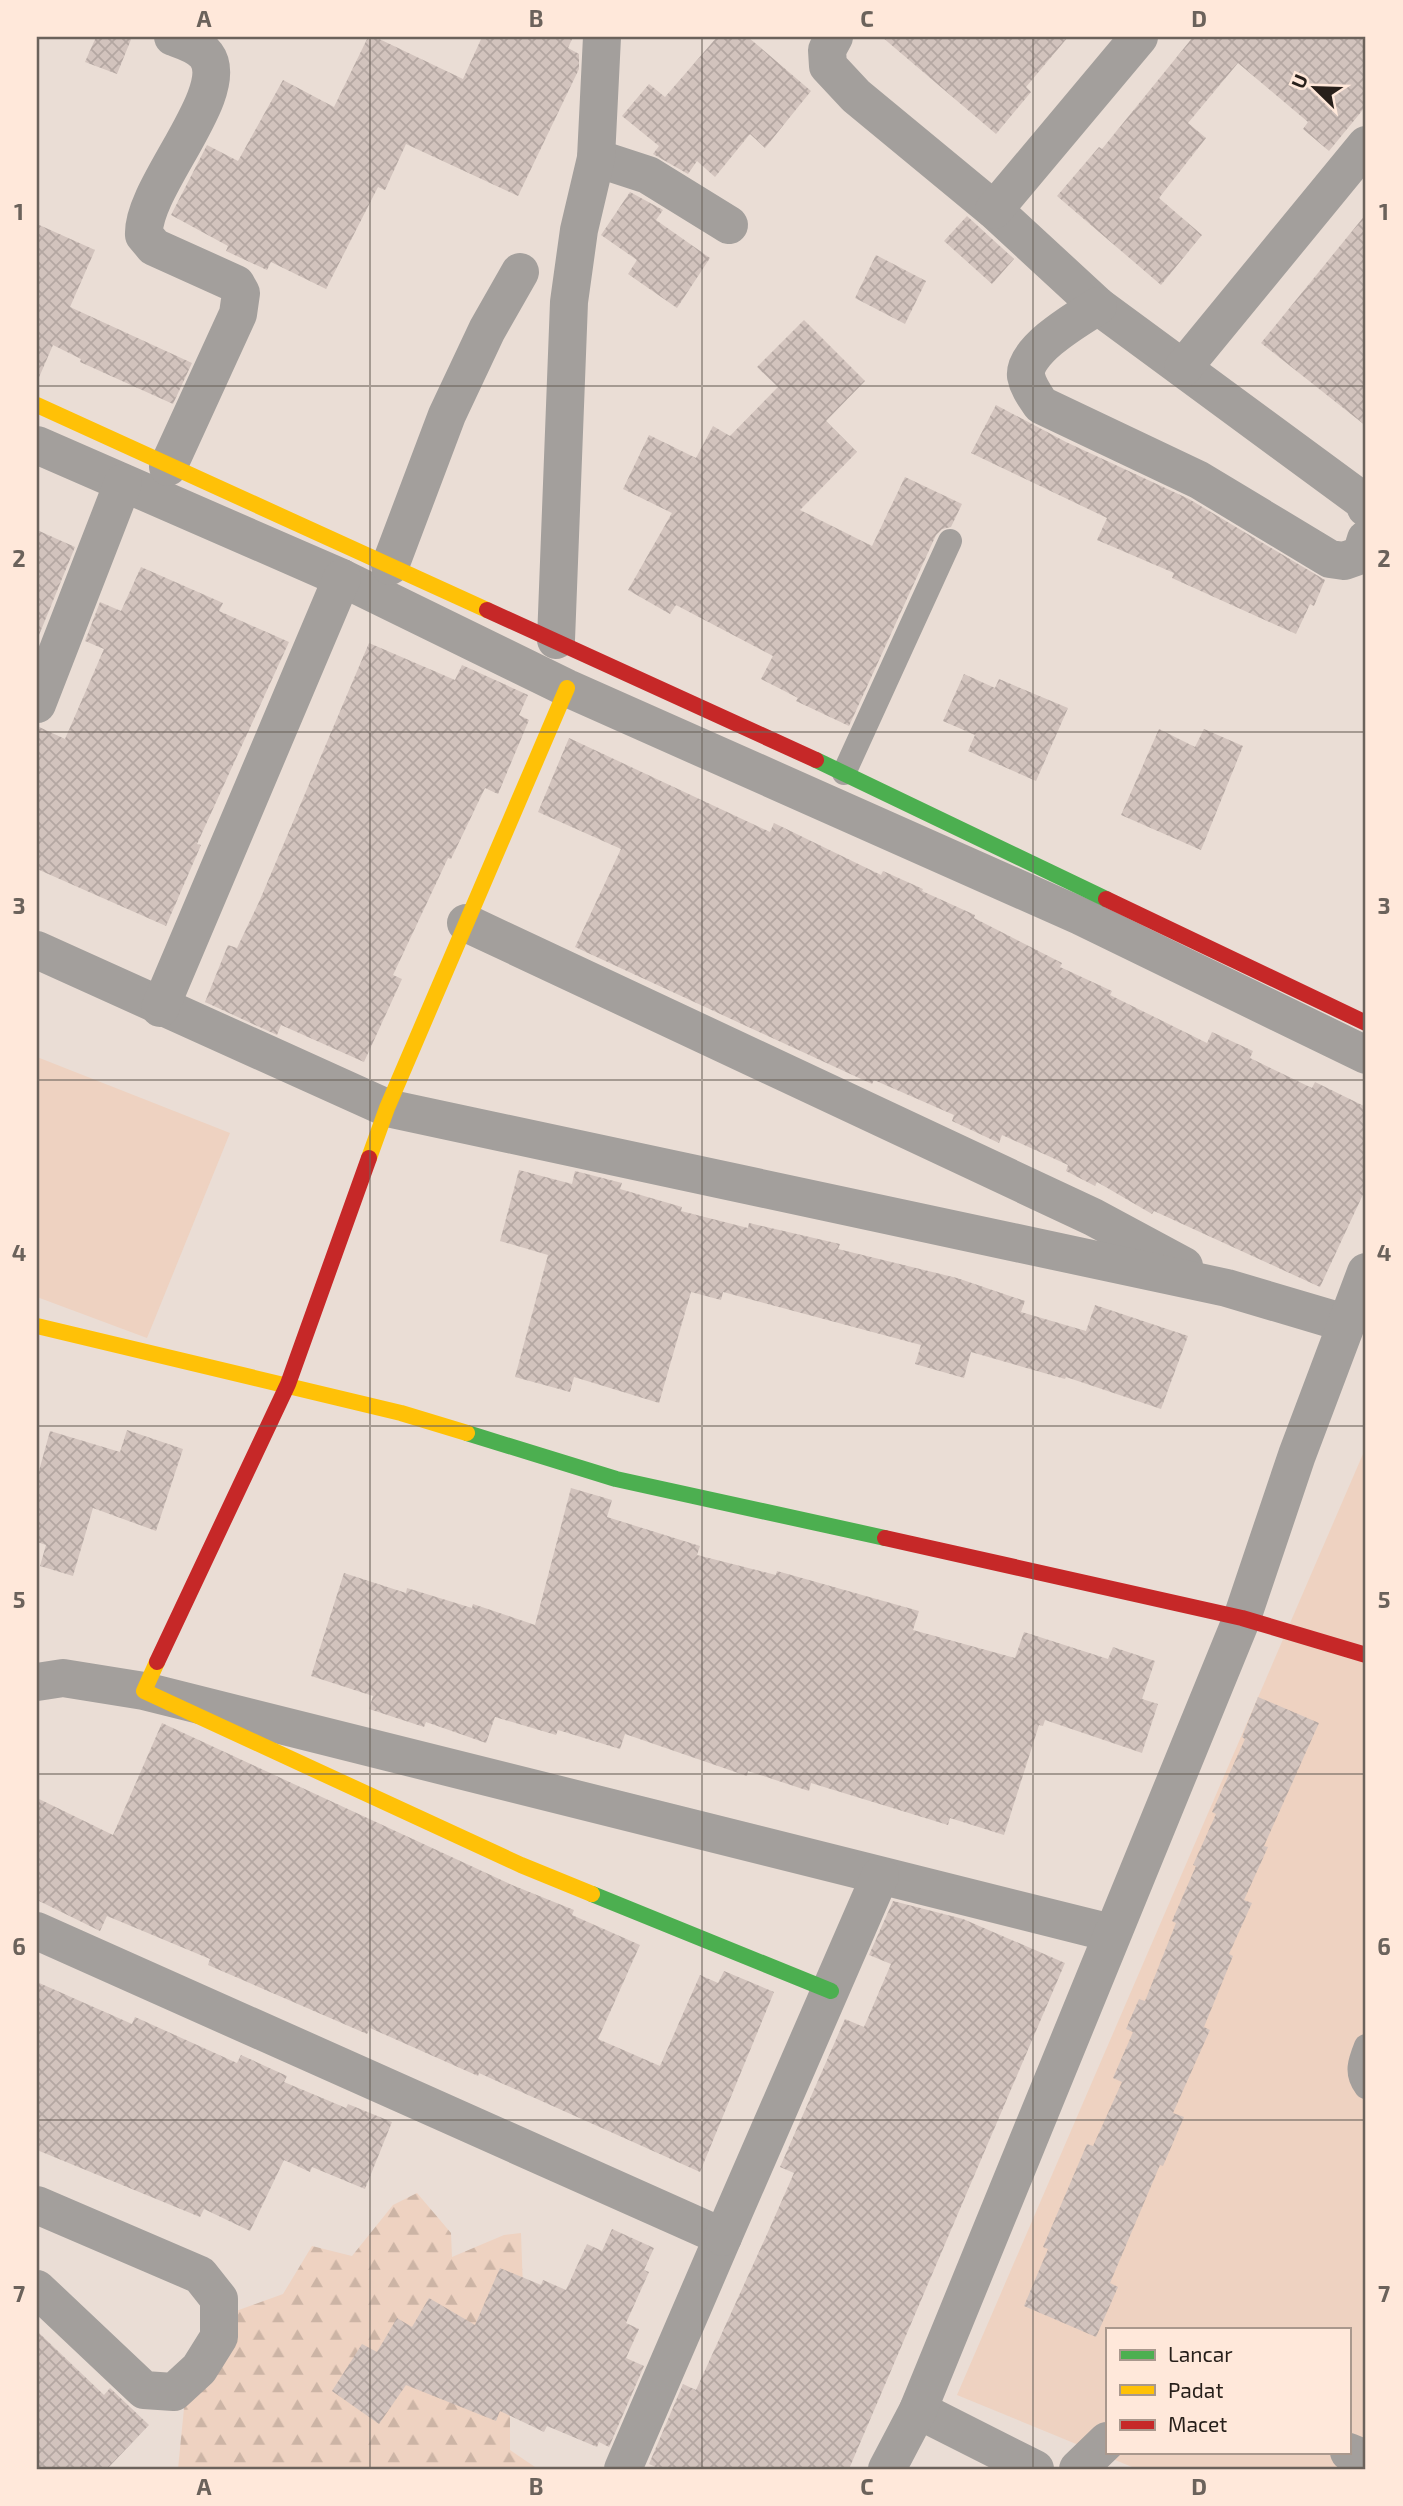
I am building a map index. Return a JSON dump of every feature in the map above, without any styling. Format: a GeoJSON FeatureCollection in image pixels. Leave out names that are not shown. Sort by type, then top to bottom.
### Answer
{"type":"FeatureCollection","features":[{"type":"Feature","properties":{"kind":"street"},"geometry":{"type":"LineString","coordinates":[[168,467],[217,365],[238,314],[240,293],[236,284],[154,247],[144,235],[149,209],[193,124],[212,78],[212,68],[205,54],[173,37]]}},
{"type":"Feature","properties":{"kind":"street"},"geometry":{"type":"LineString","coordinates":[[556,639],[569,302],[579,230],[596,158],[602,37]]}},
{"type":"Feature","properties":{"kind":"street"},"geometry":{"type":"LineString","coordinates":[[994,210],[1139,37]]}},
{"type":"Feature","properties":{"kind":"street"},"geometry":{"type":"LineString","coordinates":[[823,51],[864,103],[994,210],[1098,306],[1363,501],[1366,508]]}},
{"type":"Feature","properties":{"kind":"street"},"geometry":{"type":"LineString","coordinates":[[1183,368],[1366,145]]}},
{"type":"Feature","properties":{"kind":"street"},"geometry":{"type":"LineString","coordinates":[[596,158],[648,175],[729,225]]}},
{"type":"Feature","properties":{"kind":"street"},"geometry":{"type":"LineString","coordinates":[[390,566],[447,415],[487,330],[520,272]]}},
{"type":"Feature","properties":{"kind":"street"},"geometry":{"type":"LineString","coordinates":[[1098,306],[1068,324],[1032,356],[1026,373],[1031,391],[1041,405],[1199,480],[1330,558],[1344,561],[1360,555],[1366,539]]}},
{"type":"Feature","properties":{"kind":"street"},"geometry":{"type":"LineString","coordinates":[[37,405],[168,467],[556,639],[844,773],[1366,1023]]}},
{"type":"Feature","properties":{"kind":"street"},"geometry":{"type":"LineString","coordinates":[[37,445],[342,578],[567,688],[1080,916],[1366,1055]]}},
{"type":"Feature","properties":{"kind":"street"},"geometry":{"type":"LineString","coordinates":[[37,705],[123,483]]}},
{"type":"Feature","properties":{"kind":"street"},"geometry":{"type":"LineString","coordinates":[[160,1008],[342,578]]}},
{"type":"Feature","properties":{"kind":"street"},"geometry":{"type":"LineString","coordinates":[[144,1691],[288,1384],[387,1108],[567,688]]}},
{"type":"Feature","properties":{"kind":"street"},"geometry":{"type":"LineString","coordinates":[[466,923],[1093,1217],[1227,1288]]}},
{"type":"Feature","properties":{"kind":"street"},"geometry":{"type":"LineString","coordinates":[[37,950],[160,1008],[387,1108],[1227,1288],[1345,1323]]}},
{"type":"Feature","properties":{"kind":"street"},"geometry":{"type":"LineString","coordinates":[[887,2469],[918,2410],[1242,1618],[1345,1323],[1366,1272]]}},
{"type":"Feature","properties":{"kind":"street"},"geometry":{"type":"LineString","coordinates":[[37,1326],[195,1366],[288,1384],[401,1413],[616,1479],[1242,1618],[1366,1655]]}},
{"type":"Feature","properties":{"kind":"street"},"geometry":{"type":"LineString","coordinates":[[37,1682],[63,1678],[144,1691],[1111,1933]]}},
{"type":"Feature","properties":{"kind":"street"},"geometry":{"type":"LineString","coordinates":[[144,1691],[521,1865],[831,1991]]}},
{"type":"Feature","properties":{"kind":"street"},"geometry":{"type":"LineString","coordinates":[[622,2469],[880,1876]]}},
{"type":"Feature","properties":{"kind":"street"},"geometry":{"type":"LineString","coordinates":[[37,1931],[723,2236]]}},
{"type":"Feature","properties":{"kind":"street"},"geometry":{"type":"LineString","coordinates":[[37,2205],[200,2275],[219,2300],[219,2337],[199,2369],[174,2392],[144,2390],[37,2289]]}},
{"type":"Feature","properties":{"kind":"street"},"geometry":{"type":"LineString","coordinates":[[918,2410],[1035,2469]]}},
{"type":"Feature","properties":{"kind":"street"},"geometry":{"type":"LineString","coordinates":[[1078,2469],[1106,2442]]}},
{"type":"Feature","properties":{"kind":"lane"},"geometry":{"type":"LineString","coordinates":[[844,773],[950,541]]}},
{"type":"Feature","properties":{"kind":"lane"},"geometry":{"type":"LineString","coordinates":[[1366,2046],[1359,2065],[1360,2079],[1366,2087]]}},
{"type":"Feature","properties":{"kind":"green space"},"geometry":{"type":"Polygon","coordinates":[[[37,1057],[230,1133],[147,1338],[37,1297],[37,1057]]]}},
{"type":"Feature","properties":{"kind":"green space"},"geometry":{"type":"Polygon","coordinates":[[[1366,1447],[1366,2469],[1137,2469],[957,2395],[1366,1447]]]}},
{"type":"Feature","properties":{"kind":"green space"},"geometry":{"type":"Polygon","coordinates":[[[417,2193],[451,2233],[452,2257],[504,2235],[521,2233],[523,2289],[510,2403],[510,2450],[538,2469],[178,2469],[186,2388],[236,2311],[283,2294],[312,2246],[352,2256],[393,2205],[417,2193]]]}},
{"type":"Feature","properties":{"kind":"building"},"geometry":{"type":"Polygon","coordinates":[[[96,37],[132,37],[117,74],[85,62],[96,37]]]}},
{"type":"Feature","properties":{"kind":"building"},"geometry":{"type":"Polygon","coordinates":[[[368,37],[375,37],[463,79],[482,37],[573,37],[568,48],[579,54],[579,69],[518,196],[406,144],[385,190],[378,187],[326,289],[271,262],[267,270],[226,251],[228,246],[171,215],[207,145],[238,161],[283,80],[334,107],[368,37]]]}},
{"type":"Feature","properties":{"kind":"building"},"geometry":{"type":"Polygon","coordinates":[[[717,37],[748,37],[811,91],[765,148],[750,134],[715,177],[697,161],[688,174],[653,154],[659,146],[622,116],[649,84],[665,97],[717,37]]]}},
{"type":"Feature","properties":{"kind":"building"},"geometry":{"type":"Polygon","coordinates":[[[882,37],[1068,37],[1026,87],[1031,92],[996,134],[882,37]]]}},
{"type":"Feature","properties":{"kind":"building"},"geometry":{"type":"Polygon","coordinates":[[[1193,37],[1366,37],[1366,106],[1329,151],[1303,129],[1308,122],[1238,63],[1188,123],[1206,138],[1159,198],[1202,235],[1161,285],[1057,196],[1099,147],[1102,149],[1193,37]]]}},
{"type":"Feature","properties":{"kind":"building"},"geometry":{"type":"Polygon","coordinates":[[[630,192],[663,210],[656,220],[710,258],[677,308],[628,274],[637,260],[601,235],[630,192]]]}},
{"type":"Feature","properties":{"kind":"building"},"geometry":{"type":"Polygon","coordinates":[[[1366,214],[1366,426],[1261,343],[1366,214]]]}},
{"type":"Feature","properties":{"kind":"building"},"geometry":{"type":"Polygon","coordinates":[[[967,216],[1014,259],[992,284],[944,241],[967,216]]]}},
{"type":"Feature","properties":{"kind":"building"},"geometry":{"type":"Polygon","coordinates":[[[37,224],[95,250],[70,307],[192,363],[173,404],[80,362],[81,359],[53,345],[37,382],[37,224]]]}},
{"type":"Feature","properties":{"kind":"building"},"geometry":{"type":"Polygon","coordinates":[[[876,255],[926,281],[905,324],[855,298],[876,255]]]}},
{"type":"Feature","properties":{"kind":"building"},"geometry":{"type":"Polygon","coordinates":[[[804,320],[865,381],[826,421],[857,452],[800,510],[872,546],[905,477],[962,504],[951,527],[942,529],[936,535],[849,726],[796,701],[798,698],[761,679],[773,656],[676,605],[670,614],[628,590],[672,513],[623,489],[649,435],[696,458],[713,426],[730,436],[778,387],[757,367],[804,320]]]}},
{"type":"Feature","properties":{"kind":"building"},"geometry":{"type":"Polygon","coordinates":[[[996,405],[1066,442],[1189,499],[1325,580],[1314,606],[1310,604],[1296,634],[1172,578],[1174,573],[1097,540],[1107,518],[971,453],[996,405]]]}},
{"type":"Feature","properties":{"kind":"building"},"geometry":{"type":"Polygon","coordinates":[[[37,530],[75,547],[37,640],[37,530]]]}},
{"type":"Feature","properties":{"kind":"building"},"geometry":{"type":"Polygon","coordinates":[[[141,567],[223,603],[219,611],[289,642],[197,844],[201,845],[166,926],[37,869],[37,726],[65,739],[104,649],[85,641],[100,602],[121,611],[141,567]]]}},
{"type":"Feature","properties":{"kind":"building"},"geometry":{"type":"Polygon","coordinates":[[[369,643],[455,680],[462,665],[528,695],[519,715],[529,720],[498,794],[485,788],[451,859],[448,858],[393,975],[402,979],[364,1062],[281,1025],[277,1035],[205,1002],[228,945],[237,948],[259,902],[369,643]]]}},
{"type":"Feature","properties":{"kind":"building"},"geometry":{"type":"Polygon","coordinates":[[[964,674],[995,688],[999,679],[1068,708],[1036,781],[968,751],[975,735],[943,721],[964,674]]]}},
{"type":"Feature","properties":{"kind":"building"},"geometry":{"type":"Polygon","coordinates":[[[1159,729],[1195,747],[1204,729],[1243,746],[1201,850],[1121,815],[1159,729]]]}},
{"type":"Feature","properties":{"kind":"building"},"geometry":{"type":"Polygon","coordinates":[[[569,738],[770,832],[774,823],[881,875],[883,871],[923,889],[922,891],[975,915],[974,918],[1062,963],[1060,967],[1112,991],[1110,995],[1207,1043],[1212,1032],[1253,1051],[1250,1058],[1312,1088],[1315,1082],[1366,1107],[1366,1188],[1320,1287],[1154,1211],[1152,1214],[1097,1182],[1095,1186],[1066,1171],[1068,1165],[1002,1135],[999,1143],[952,1121],[954,1115],[874,1080],[872,1084],[575,947],[621,849],[538,812],[569,738]]]}},
{"type":"Feature","properties":{"kind":"building"},"geometry":{"type":"Polygon","coordinates":[[[519,1170],[572,1184],[575,1171],[622,1183],[620,1189],[682,1207],[681,1211],[748,1228],[749,1223],[840,1244],[838,1249],[957,1278],[1025,1301],[1021,1312],[1086,1331],[1095,1305],[1188,1336],[1161,1409],[1066,1377],[1065,1379],[971,1352],[964,1378],[915,1364],[921,1345],[723,1292],[721,1300],[691,1292],[659,1403],[574,1377],[570,1392],[515,1377],[548,1255],[500,1241],[519,1170]]]}},
{"type":"Feature","properties":{"kind":"building"},"geometry":{"type":"Polygon","coordinates":[[[127,1430],[183,1449],[156,1531],[93,1508],[73,1576],[40,1566],[46,1545],[37,1542],[37,1478],[50,1431],[120,1452],[127,1430]]]}},
{"type":"Feature","properties":{"kind":"building"},"geometry":{"type":"Polygon","coordinates":[[[571,1488],[612,1500],[607,1517],[700,1546],[697,1555],[776,1575],[777,1571],[919,1611],[913,1630],[1015,1658],[1024,1632],[1108,1659],[1113,1647],[1155,1661],[1142,1699],[1158,1704],[1142,1753],[1045,1720],[1043,1726],[1039,1725],[1004,1835],[950,1818],[948,1825],[811,1783],[809,1791],[748,1771],[747,1776],[625,1734],[620,1749],[558,1730],[556,1735],[495,1717],[486,1743],[426,1722],[424,1727],[369,1709],[373,1696],[311,1676],[344,1573],[406,1593],[407,1588],[472,1608],[473,1604],[535,1625],[571,1488]]]}},
{"type":"Feature","properties":{"kind":"building"},"geometry":{"type":"Polygon","coordinates":[[[1258,1697],[1319,1723],[1264,1846],[1268,1847],[1244,1900],[1252,1903],[1229,1954],[1233,1956],[1204,2027],[1210,2030],[1173,2113],[1184,2117],[1163,2166],[1160,2165],[1110,2283],[1118,2287],[1096,2337],[1024,2306],[1048,2249],[1043,2247],[1087,2144],[1093,2146],[1122,2082],[1113,2078],[1133,2032],[1126,2029],[1139,1999],[1145,2001],[1176,1923],[1172,1921],[1196,1866],[1193,1865],[1216,1814],[1212,1812],[1245,1739],[1242,1737],[1258,1697]]]}},
{"type":"Feature","properties":{"kind":"building"},"geometry":{"type":"Polygon","coordinates":[[[162,1723],[512,1885],[574,1910],[572,1915],[640,1945],[598,2039],[660,2066],[700,1975],[718,1983],[724,1971],[774,1992],[700,2172],[479,2073],[478,2076],[370,2028],[367,2034],[208,1965],[210,1959],[107,1916],[100,1931],[37,1900],[37,1798],[113,1835],[162,1723]]]}},
{"type":"Feature","properties":{"kind":"building"},"geometry":{"type":"Polygon","coordinates":[[[893,1901],[963,1919],[1065,1963],[849,2469],[660,2469],[649,2464],[683,2384],[696,2390],[794,2173],[780,2167],[845,2019],[864,2027],[891,1964],[869,1955],[893,1901]]]}},
{"type":"Feature","properties":{"kind":"building"},"geometry":{"type":"Polygon","coordinates":[[[37,1982],[132,2024],[135,2017],[237,2063],[241,2055],[287,2076],[284,2082],[346,2108],[348,2104],[392,2122],[365,2189],[312,2167],[310,2172],[284,2160],[250,2231],[204,2209],[200,2217],[37,2150],[37,1982]]]}},
{"type":"Feature","properties":{"kind":"building"},"geometry":{"type":"Polygon","coordinates":[[[612,2229],[654,2248],[644,2270],[649,2272],[626,2323],[639,2329],[626,2358],[644,2366],[609,2447],[599,2442],[597,2447],[547,2426],[544,2432],[500,2411],[496,2421],[406,2385],[379,2424],[332,2391],[362,2344],[377,2352],[397,2318],[412,2327],[429,2298],[475,2325],[500,2268],[541,2285],[543,2280],[566,2290],[587,2244],[602,2251],[612,2229]]]}},
{"type":"Feature","properties":{"kind":"building"},"geometry":{"type":"Polygon","coordinates":[[[37,2331],[104,2395],[110,2388],[149,2425],[107,2469],[37,2469],[37,2331]]]}},
{"type":"Feature","properties":{"kind":"traffic: fast"},"geometry":{"type":"LineString","coordinates":[[816,760],[1106,899]]}},
{"type":"Feature","properties":{"kind":"traffic: fast"},"geometry":{"type":"LineString","coordinates":[[467,1433],[616,1479],[885,1538]]}},
{"type":"Feature","properties":{"kind":"traffic: fast"},"geometry":{"type":"LineString","coordinates":[[592,1894],[831,1991]]}},
{"type":"Feature","properties":{"kind":"traffic: slow"},"geometry":{"type":"LineString","coordinates":[[37,405],[487,610]]}},
{"type":"Feature","properties":{"kind":"traffic: slow"},"geometry":{"type":"LineString","coordinates":[[369,1158],[387,1108],[567,688]]}},
{"type":"Feature","properties":{"kind":"traffic: slow"},"geometry":{"type":"LineString","coordinates":[[37,1326],[401,1413],[467,1433]]}},
{"type":"Feature","properties":{"kind":"traffic: slow"},"geometry":{"type":"LineString","coordinates":[[157,1662],[144,1691],[521,1865],[592,1894]]}},
{"type":"Feature","properties":{"kind":"traffic: jam"},"geometry":{"type":"LineString","coordinates":[[487,610],[816,760]]}},
{"type":"Feature","properties":{"kind":"traffic: jam"},"geometry":{"type":"LineString","coordinates":[[1106,899],[1366,1023]]}},
{"type":"Feature","properties":{"kind":"traffic: jam"},"geometry":{"type":"LineString","coordinates":[[157,1662],[288,1384],[369,1158]]}},
{"type":"Feature","properties":{"kind":"traffic: jam"},"geometry":{"type":"LineString","coordinates":[[885,1538],[1242,1618],[1366,1655]]}}]}
